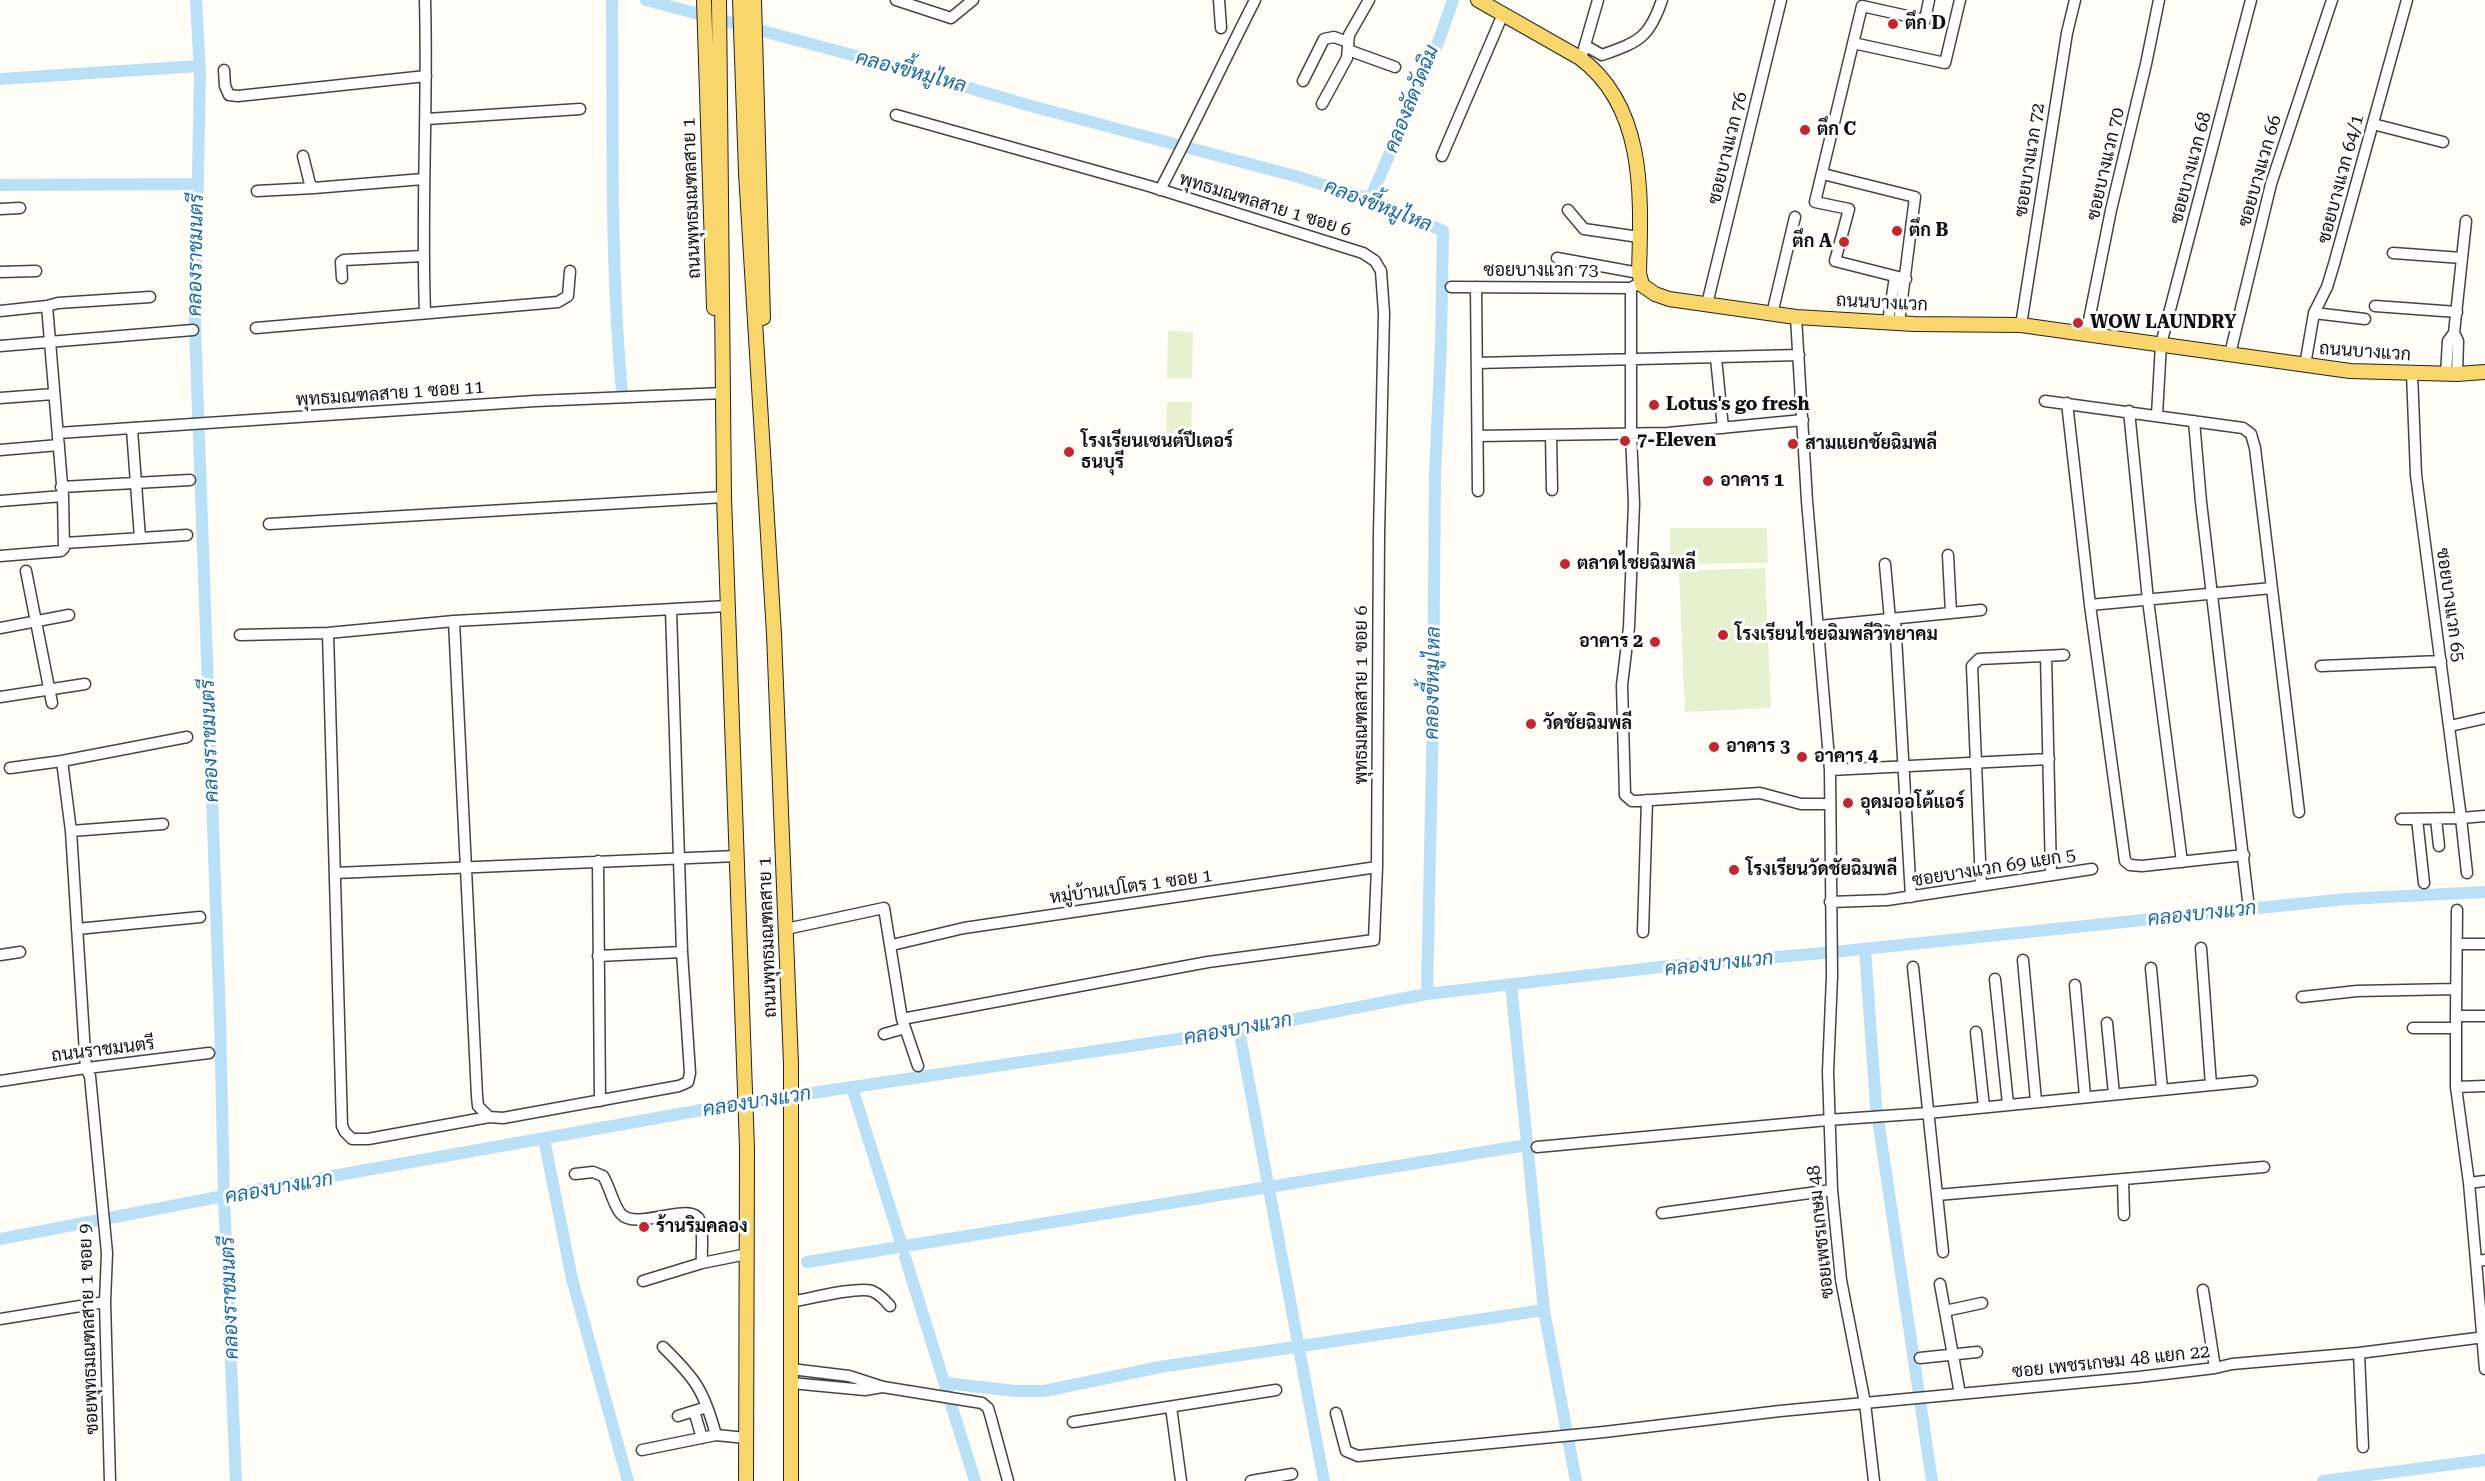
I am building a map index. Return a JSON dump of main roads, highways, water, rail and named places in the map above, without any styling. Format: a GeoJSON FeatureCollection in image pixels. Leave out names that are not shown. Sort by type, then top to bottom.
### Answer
{"type":"FeatureCollection","features":[{"type":"Feature","properties":{"kind":"main road","name":"ถนนพุทธมณฑลสาย 1"},"geometry":{"type":"LineString","coordinates":[[704,0],[714,303],[724,393]]}},
{"type":"Feature","properties":{"kind":"main road","name":"ถนนพุทธมณฑลสาย 1"},"geometry":{"type":"LineString","coordinates":[[719,0],[724,497],[747,1148],[746,1481]]}},
{"type":"Feature","properties":{"kind":"main road","name":"ถนนพุทธมณฑลสาย 1"},"geometry":{"type":"LineString","coordinates":[[740,0],[746,183],[761,392],[791,1064],[791,1481]]}},
{"type":"Feature","properties":{"kind":"main road","name":"ถนนพุทธมณฑลสาย 1"},"geometry":{"type":"LineString","coordinates":[[754,0],[764,300],[761,392]]}},
{"type":"Feature","properties":{"kind":"main road","name":"ถนนบางแวก"},"geometry":{"type":"LineString","coordinates":[[1480,1],[1583,52],[1609,87],[1619,105],[1632,139],[1639,179],[1637,281],[1654,294],[1796,317],[1894,323],[2021,325],[2350,370],[2452,374],[2484,372]]}},
{"type":"Feature","properties":{"kind":"waterway","name":"คลองราชมนตรี"},"geometry":{"type":"LineString","coordinates":[[196,0],[200,74],[195,328],[220,1019],[224,1196],[236,1481]]}},
{"type":"Feature","properties":{"kind":"waterway"},"geometry":{"type":"LineString","coordinates":[[612,0],[614,245],[622,392]]}},
{"type":"Feature","properties":{"kind":"waterway","name":"คลองขี้หมูไหล"},"geometry":{"type":"LineString","coordinates":[[646,0],[1295,176],[1370,199],[1443,231],[1435,471],[1427,994]]}},
{"type":"Feature","properties":{"kind":"waterway","name":"คลองลัดวัดฉิม"},"geometry":{"type":"LineString","coordinates":[[1370,199],[1439,40],[1453,0]]}},
{"type":"Feature","properties":{"kind":"waterway"},"geometry":{"type":"LineString","coordinates":[[0,79],[199,66]]}},
{"type":"Feature","properties":{"kind":"waterway"},"geometry":{"type":"LineString","coordinates":[[0,185],[198,184]]}},
{"type":"Feature","properties":{"kind":"waterway","name":"คลองบางแวก"},"geometry":{"type":"LineString","coordinates":[[0,1239],[260,1189],[724,1106],[1239,1030],[1427,994],[1669,966],[1824,953],[2346,899],[2485,892]]}},
{"type":"Feature","properties":{"kind":"waterway"},"geometry":{"type":"LineString","coordinates":[[1865,949],[1876,1106],[1932,1481]]}},
{"type":"Feature","properties":{"kind":"waterway"},"geometry":{"type":"LineString","coordinates":[[1511,985],[1544,1310],[1576,1481]]}},
{"type":"Feature","properties":{"kind":"waterway"},"geometry":{"type":"LineString","coordinates":[[1239,1030],[1324,1481]]}},
{"type":"Feature","properties":{"kind":"waterway"},"geometry":{"type":"LineString","coordinates":[[852,1087],[902,1246]]}},
{"type":"Feature","properties":{"kind":"waterway"},"geometry":{"type":"LineString","coordinates":[[544,1139],[572,1279],[628,1481]]}},
{"type":"Feature","properties":{"kind":"waterway"},"geometry":{"type":"LineString","coordinates":[[807,1262],[1527,1145]]}},
{"type":"Feature","properties":{"kind":"waterway"},"geometry":{"type":"LineString","coordinates":[[905,1257],[975,1481]]}},
{"type":"Feature","properties":{"kind":"waterway"},"geometry":{"type":"LineString","coordinates":[[945,1383],[1016,1391],[1044,1391],[1160,1367],[1544,1310]]}},
{"type":"Feature","properties":{"kind":"waterway"},"geometry":{"type":"LineString","coordinates":[[2323,1481],[2485,1460]]}},
{"type":"Feature","properties":{"kind":"place","name":"ตึก D"},"geometry":{"type":"Point","coordinates":[1893,24]}},
{"type":"Feature","properties":{"kind":"place","name":"ตึก C"},"geometry":{"type":"Point","coordinates":[1805,130]}},
{"type":"Feature","properties":{"kind":"place","name":"ตึก B"},"geometry":{"type":"Point","coordinates":[1897,231]}},
{"type":"Feature","properties":{"kind":"place","name":"ตึก A"},"geometry":{"type":"Point","coordinates":[1844,242]}},
{"type":"Feature","properties":{"kind":"place","name":"WOW LAUNDRY"},"geometry":{"type":"Point","coordinates":[2078,323]}},
{"type":"Feature","properties":{"kind":"place","name":"Lotus's go fresh"},"geometry":{"type":"Point","coordinates":[1654,405]}},
{"type":"Feature","properties":{"kind":"place","name":"7-Eleven"},"geometry":{"type":"Point","coordinates":[1625,441]}},
{"type":"Feature","properties":{"kind":"place","name":"สามแยกชัยฉิมพลี"},"geometry":{"type":"Point","coordinates":[1793,444]}},
{"type":"Feature","properties":{"kind":"place","name":"โรงเรียนเซนต์ปีเตอร์ ธนบุรี"},"geometry":{"type":"Point","coordinates":[1069,452]}},
{"type":"Feature","properties":{"kind":"place","name":"อาคาร 1"},"geometry":{"type":"Point","coordinates":[1708,481]}},
{"type":"Feature","properties":{"kind":"place","name":"ตลาดไชยฉิมพลี"},"geometry":{"type":"Point","coordinates":[1565,564]}},
{"type":"Feature","properties":{"kind":"place","name":"โรงเรียนไชยฉิมพลีวิทยาคม"},"geometry":{"type":"Point","coordinates":[1723,635]}},
{"type":"Feature","properties":{"kind":"place","name":"อาคาร 2"},"geometry":{"type":"Point","coordinates":[1655,642]}},
{"type":"Feature","properties":{"kind":"place","name":"วัดชัยฉิมพลี"},"geometry":{"type":"Point","coordinates":[1531,724]}},
{"type":"Feature","properties":{"kind":"place","name":"อาคาร 3"},"geometry":{"type":"Point","coordinates":[1714,747]}},
{"type":"Feature","properties":{"kind":"place","name":"อาคาร 4"},"geometry":{"type":"Point","coordinates":[1802,757]}},
{"type":"Feature","properties":{"kind":"place","name":"อุดมออโต้แอร์"},"geometry":{"type":"Point","coordinates":[1848,803]}},
{"type":"Feature","properties":{"kind":"place","name":"โรงเรียนวัดชัยฉิมพลี"},"geometry":{"type":"Point","coordinates":[1734,870]}},
{"type":"Feature","properties":{"kind":"place","name":"ร้านริมคลอง"},"geometry":{"type":"Point","coordinates":[644,1227]}}]}
